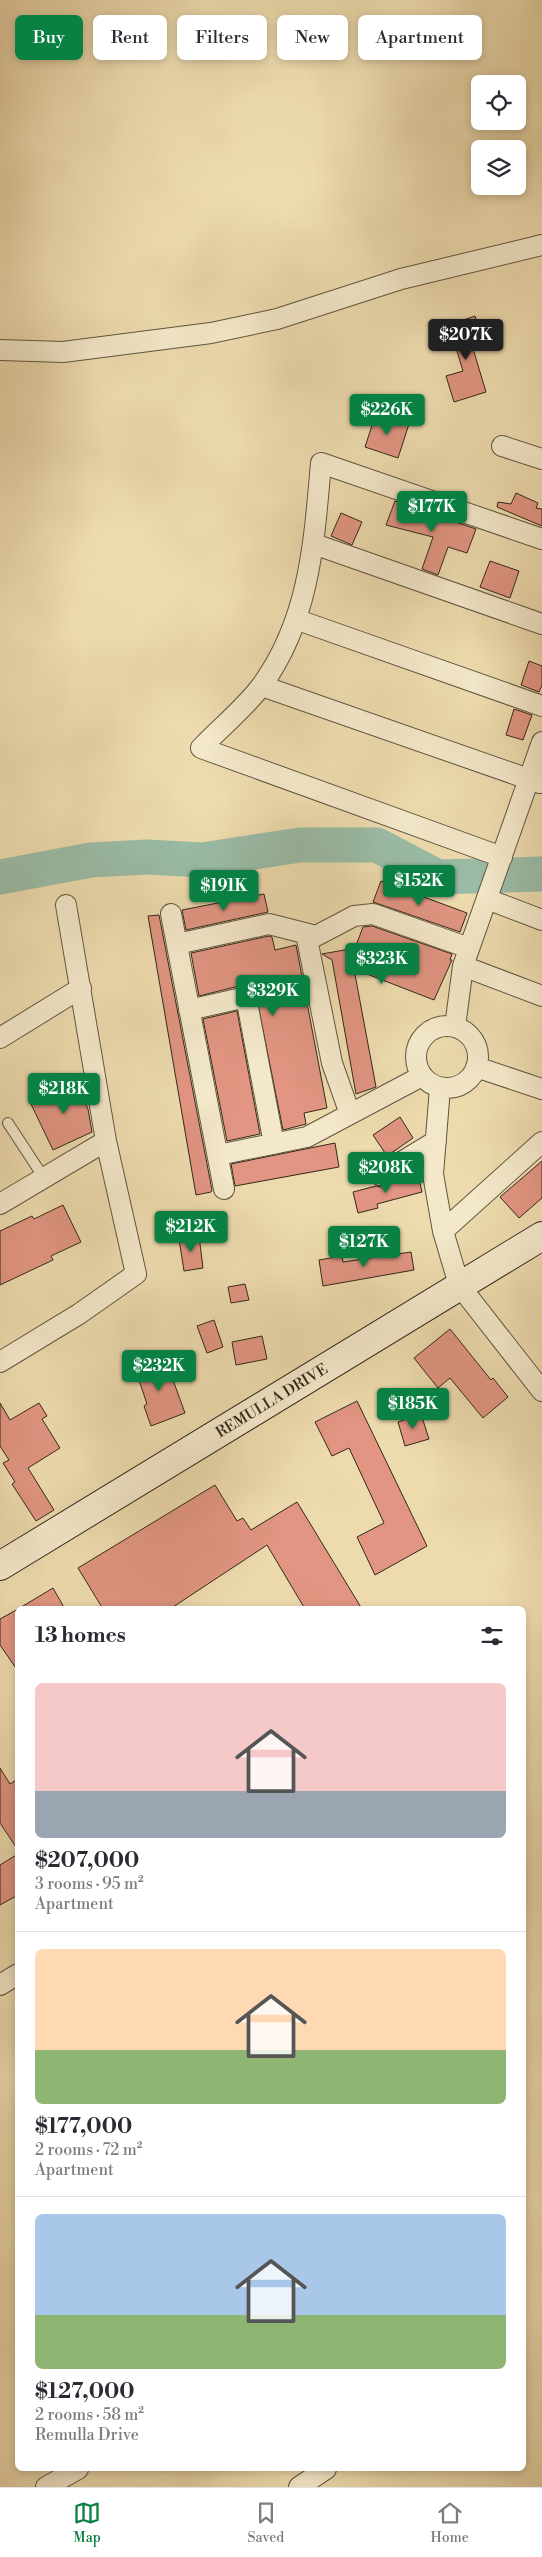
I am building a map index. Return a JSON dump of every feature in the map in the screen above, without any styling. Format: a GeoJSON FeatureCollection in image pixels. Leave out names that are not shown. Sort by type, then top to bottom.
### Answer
{"type":"FeatureCollection","features":[{"type":"Feature","properties":{"kind":"main road","name":"REMULLA DRIVE"},"geometry":{"type":"LineString","coordinates":[[0,1566],[542,1236]]}},
{"type":"Feature","properties":{"kind":"street"},"geometry":{"type":"LineString","coordinates":[[0,350],[64,352],[211,333],[277,319],[401,279],[542,246]]}},
{"type":"Feature","properties":{"kind":"street"},"geometry":{"type":"LineString","coordinates":[[502,446],[542,460]]}},
{"type":"Feature","properties":{"kind":"street"},"geometry":{"type":"LineString","coordinates":[[542,539],[321,464],[314,544],[298,620],[262,686],[201,748],[495,877],[542,920]]}},
{"type":"Feature","properties":{"kind":"street"},"geometry":{"type":"LineString","coordinates":[[314,544],[542,624]]}},
{"type":"Feature","properties":{"kind":"street"},"geometry":{"type":"LineString","coordinates":[[298,620],[542,706]]}},
{"type":"Feature","properties":{"kind":"street"},"geometry":{"type":"LineString","coordinates":[[262,686],[536,781]]}},
{"type":"Feature","properties":{"kind":"street"},"geometry":{"type":"LineString","coordinates":[[455,1027],[466,957],[495,877],[536,781],[542,742]]}},
{"type":"Feature","properties":{"kind":"street"},"geometry":{"type":"LineString","coordinates":[[0,1362],[79,1314],[136,1274],[106,1141],[66,905]]}},
{"type":"Feature","properties":{"kind":"street"},"geometry":{"type":"LineString","coordinates":[[171,914],[224,1190]]}},
{"type":"Feature","properties":{"kind":"street"},"geometry":{"type":"LineString","coordinates":[[176,944],[269,924],[316,936],[354,916],[373,914],[466,957],[542,996]]}},
{"type":"Feature","properties":{"kind":"street"},"geometry":{"type":"LineString","coordinates":[[306,934],[332,1063],[350,1114]]}},
{"type":"Feature","properties":{"kind":"street"},"geometry":{"type":"LineString","coordinates":[[0,1038],[81,988]]}},
{"type":"Feature","properties":{"kind":"street"},"geometry":{"type":"LineString","coordinates":[[189,1010],[246,997],[274,1144]]}},
{"type":"Feature","properties":{"kind":"street"},"geometry":{"type":"LineString","coordinates":[[455,1027],[471,1038],[476,1047],[476,1067],[472,1075],[458,1087],[440,1088],[427,1082],[422,1076],[415,1058],[421,1040],[436,1028],[455,1027]]}},
{"type":"Feature","properties":{"kind":"street"},"geometry":{"type":"LineString","coordinates":[[476,1067],[542,1090]]}},
{"type":"Feature","properties":{"kind":"street"},"geometry":{"type":"LineString","coordinates":[[218,1155],[307,1137],[422,1076]]}},
{"type":"Feature","properties":{"kind":"street"},"geometry":{"type":"LineString","coordinates":[[440,1088],[433,1174],[442,1231],[459,1285],[542,1391]]}},
{"type":"Feature","properties":{"kind":"street"},"geometry":{"type":"LineString","coordinates":[[0,1204],[106,1141]]}},
{"type":"Feature","properties":{"kind":"street"},"geometry":{"type":"LineString","coordinates":[[380,1175],[436,1142]]}},
{"type":"Feature","properties":{"kind":"street"},"geometry":{"type":"LineString","coordinates":[[442,1231],[542,1142]]}},
{"type":"Feature","properties":{"kind":"street"},"geometry":{"type":"LineString","coordinates":[[0,1985],[15,1976]]}},
{"type":"Feature","properties":{"kind":"street"},"geometry":{"type":"LineString","coordinates":[[46,2487],[74,2471]]}},
{"type":"Feature","properties":{"kind":"street"},"geometry":{"type":"LineString","coordinates":[[300,2487],[323,2471]]}},
{"type":"Feature","properties":{"kind":"lane"},"geometry":{"type":"LineString","coordinates":[[8,1123],[44,1178]]}},
{"type":"Feature","properties":{"kind":"building"},"geometry":{"type":"Polygon","coordinates":[[[475,316],[482,338],[471,342],[486,392],[454,402],[446,376],[463,371],[449,325],[475,316]]]}},
{"type":"Feature","properties":{"kind":"building"},"geometry":{"type":"Polygon","coordinates":[[[376,413],[409,424],[398,458],[365,447],[376,413]]]}},
{"type":"Feature","properties":{"kind":"building"},"geometry":{"type":"Polygon","coordinates":[[[516,493],[538,503],[536,508],[542,509],[542,526],[497,507],[498,502],[511,504],[516,493]]]}},
{"type":"Feature","properties":{"kind":"building"},"geometry":{"type":"Polygon","coordinates":[[[395,501],[476,529],[467,553],[448,547],[438,575],[422,569],[433,537],[386,525],[395,501]]]}},
{"type":"Feature","properties":{"kind":"building"},"geometry":{"type":"Polygon","coordinates":[[[341,513],[362,522],[352,545],[331,536],[341,513]]]}},
{"type":"Feature","properties":{"kind":"building"},"geometry":{"type":"Polygon","coordinates":[[[490,561],[519,571],[510,598],[480,587],[490,561]]]}},
{"type":"Feature","properties":{"kind":"building"},"geometry":{"type":"Polygon","coordinates":[[[529,661],[542,666],[542,685],[539,692],[521,685],[529,661]]]}},
{"type":"Feature","properties":{"kind":"building"},"geometry":{"type":"Polygon","coordinates":[[[514,709],[532,715],[523,740],[506,735],[514,709]]]}},
{"type":"Feature","properties":{"kind":"building"},"geometry":{"type":"Polygon","coordinates":[[[381,881],[467,913],[460,932],[373,902],[381,881]]]}},
{"type":"Feature","properties":{"kind":"building"},"geometry":{"type":"Polygon","coordinates":[[[264,894],[268,912],[186,930],[182,910],[264,894]]]}},
{"type":"Feature","properties":{"kind":"building"},"geometry":{"type":"Polygon","coordinates":[[[159,915],[212,1190],[211,1192],[196,1195],[148,916],[159,915]]]}},
{"type":"Feature","properties":{"kind":"building"},"geometry":{"type":"Polygon","coordinates":[[[372,926],[452,954],[450,960],[452,960],[434,1000],[354,969],[376,1087],[356,1094],[332,960],[322,954],[355,948],[363,927],[372,926]]]}},
{"type":"Feature","properties":{"kind":"building"},"geometry":{"type":"Polygon","coordinates":[[[269,936],[272,937],[275,950],[296,945],[327,1108],[304,1113],[306,1124],[283,1130],[255,990],[243,985],[199,996],[191,953],[269,936]]]}},
{"type":"Feature","properties":{"kind":"building"},"geometry":{"type":"Polygon","coordinates":[[[237,1011],[260,1134],[227,1141],[203,1019],[237,1011]]]}},
{"type":"Feature","properties":{"kind":"building"},"geometry":{"type":"Polygon","coordinates":[[[74,1078],[88,1109],[92,1132],[53,1150],[31,1104],[53,1093],[51,1089],[74,1078]]]}},
{"type":"Feature","properties":{"kind":"building"},"geometry":{"type":"Polygon","coordinates":[[[400,1117],[413,1138],[387,1156],[373,1135],[400,1117]]]}},
{"type":"Feature","properties":{"kind":"building"},"geometry":{"type":"Polygon","coordinates":[[[335,1143],[339,1167],[235,1186],[231,1164],[335,1143]]]}},
{"type":"Feature","properties":{"kind":"building"},"geometry":{"type":"Polygon","coordinates":[[[542,1161],[542,1198],[519,1218],[500,1197],[542,1161]]]}},
{"type":"Feature","properties":{"kind":"building"},"geometry":{"type":"Polygon","coordinates":[[[418,1175],[422,1192],[377,1204],[378,1208],[358,1213],[353,1192],[376,1186],[381,1187],[418,1175]]]}},
{"type":"Feature","properties":{"kind":"building"},"geometry":{"type":"Polygon","coordinates":[[[63,1205],[81,1242],[51,1256],[53,1260],[0,1285],[0,1231],[32,1216],[34,1219],[63,1205]]]}},
{"type":"Feature","properties":{"kind":"building"},"geometry":{"type":"Polygon","coordinates":[[[199,1236],[203,1268],[184,1271],[179,1239],[199,1236]]]}},
{"type":"Feature","properties":{"kind":"building"},"geometry":{"type":"Polygon","coordinates":[[[411,1252],[414,1270],[323,1286],[319,1260],[342,1256],[343,1262],[411,1252]]]}},
{"type":"Feature","properties":{"kind":"building"},"geometry":{"type":"Polygon","coordinates":[[[245,1284],[249,1300],[231,1303],[228,1287],[245,1284]]]}},
{"type":"Feature","properties":{"kind":"building"},"geometry":{"type":"Polygon","coordinates":[[[214,1320],[223,1347],[207,1353],[197,1326],[214,1320]]]}},
{"type":"Feature","properties":{"kind":"building"},"geometry":{"type":"Polygon","coordinates":[[[450,1329],[491,1380],[493,1378],[508,1397],[483,1418],[450,1378],[438,1388],[414,1358],[450,1329]]]}},
{"type":"Feature","properties":{"kind":"building"},"geometry":{"type":"Polygon","coordinates":[[[262,1336],[267,1359],[236,1365],[232,1342],[262,1336]]]}},
{"type":"Feature","properties":{"kind":"building"},"geometry":{"type":"Polygon","coordinates":[[[165,1358],[185,1413],[151,1426],[144,1406],[147,1404],[135,1368],[165,1358]]]}},
{"type":"Feature","properties":{"kind":"building"},"geometry":{"type":"Polygon","coordinates":[[[357,1401],[427,1546],[375,1575],[357,1537],[384,1523],[349,1448],[332,1456],[315,1422],[357,1401]]]}},
{"type":"Feature","properties":{"kind":"building"},"geometry":{"type":"Polygon","coordinates":[[[0,1403],[10,1420],[39,1403],[47,1416],[42,1419],[60,1448],[28,1468],[54,1510],[36,1521],[12,1484],[15,1482],[3,1463],[9,1460],[0,1446],[0,1403]]]}},
{"type":"Feature","properties":{"kind":"building"},"geometry":{"type":"Polygon","coordinates":[[[421,1414],[429,1439],[405,1446],[398,1422],[421,1414]]]}},
{"type":"Feature","properties":{"kind":"building"},"geometry":{"type":"Polygon","coordinates":[[[215,1485],[237,1521],[243,1518],[251,1530],[297,1502],[360,1606],[303,1606],[267,1545],[175,1606],[101,1606],[78,1568],[215,1485]]]}},
{"type":"Feature","properties":{"kind":"building"},"geometry":{"type":"Polygon","coordinates":[[[53,1588],[63,1606],[23,1606],[53,1588]]]}},
{"type":"Feature","properties":{"kind":"building"},"geometry":{"type":"Polygon","coordinates":[[[15,1611],[15,1667],[0,1645],[0,1619],[15,1611]]]}},
{"type":"Feature","properties":{"kind":"building"},"geometry":{"type":"Polygon","coordinates":[[[0,1768],[10,1784],[15,1781],[15,1846],[0,1823],[0,1768]]]}},
{"type":"Feature","properties":{"kind":"building"},"geometry":{"type":"Polygon","coordinates":[[[15,1856],[15,1897],[0,1905],[0,1865],[15,1856]]]}},
{"type":"Feature","properties":{"kind":"waterway"},"geometry":{"type":"LineString","coordinates":[[0,877],[91,860],[147,857],[202,860],[300,845],[377,845],[438,877],[542,874]]}}]}
